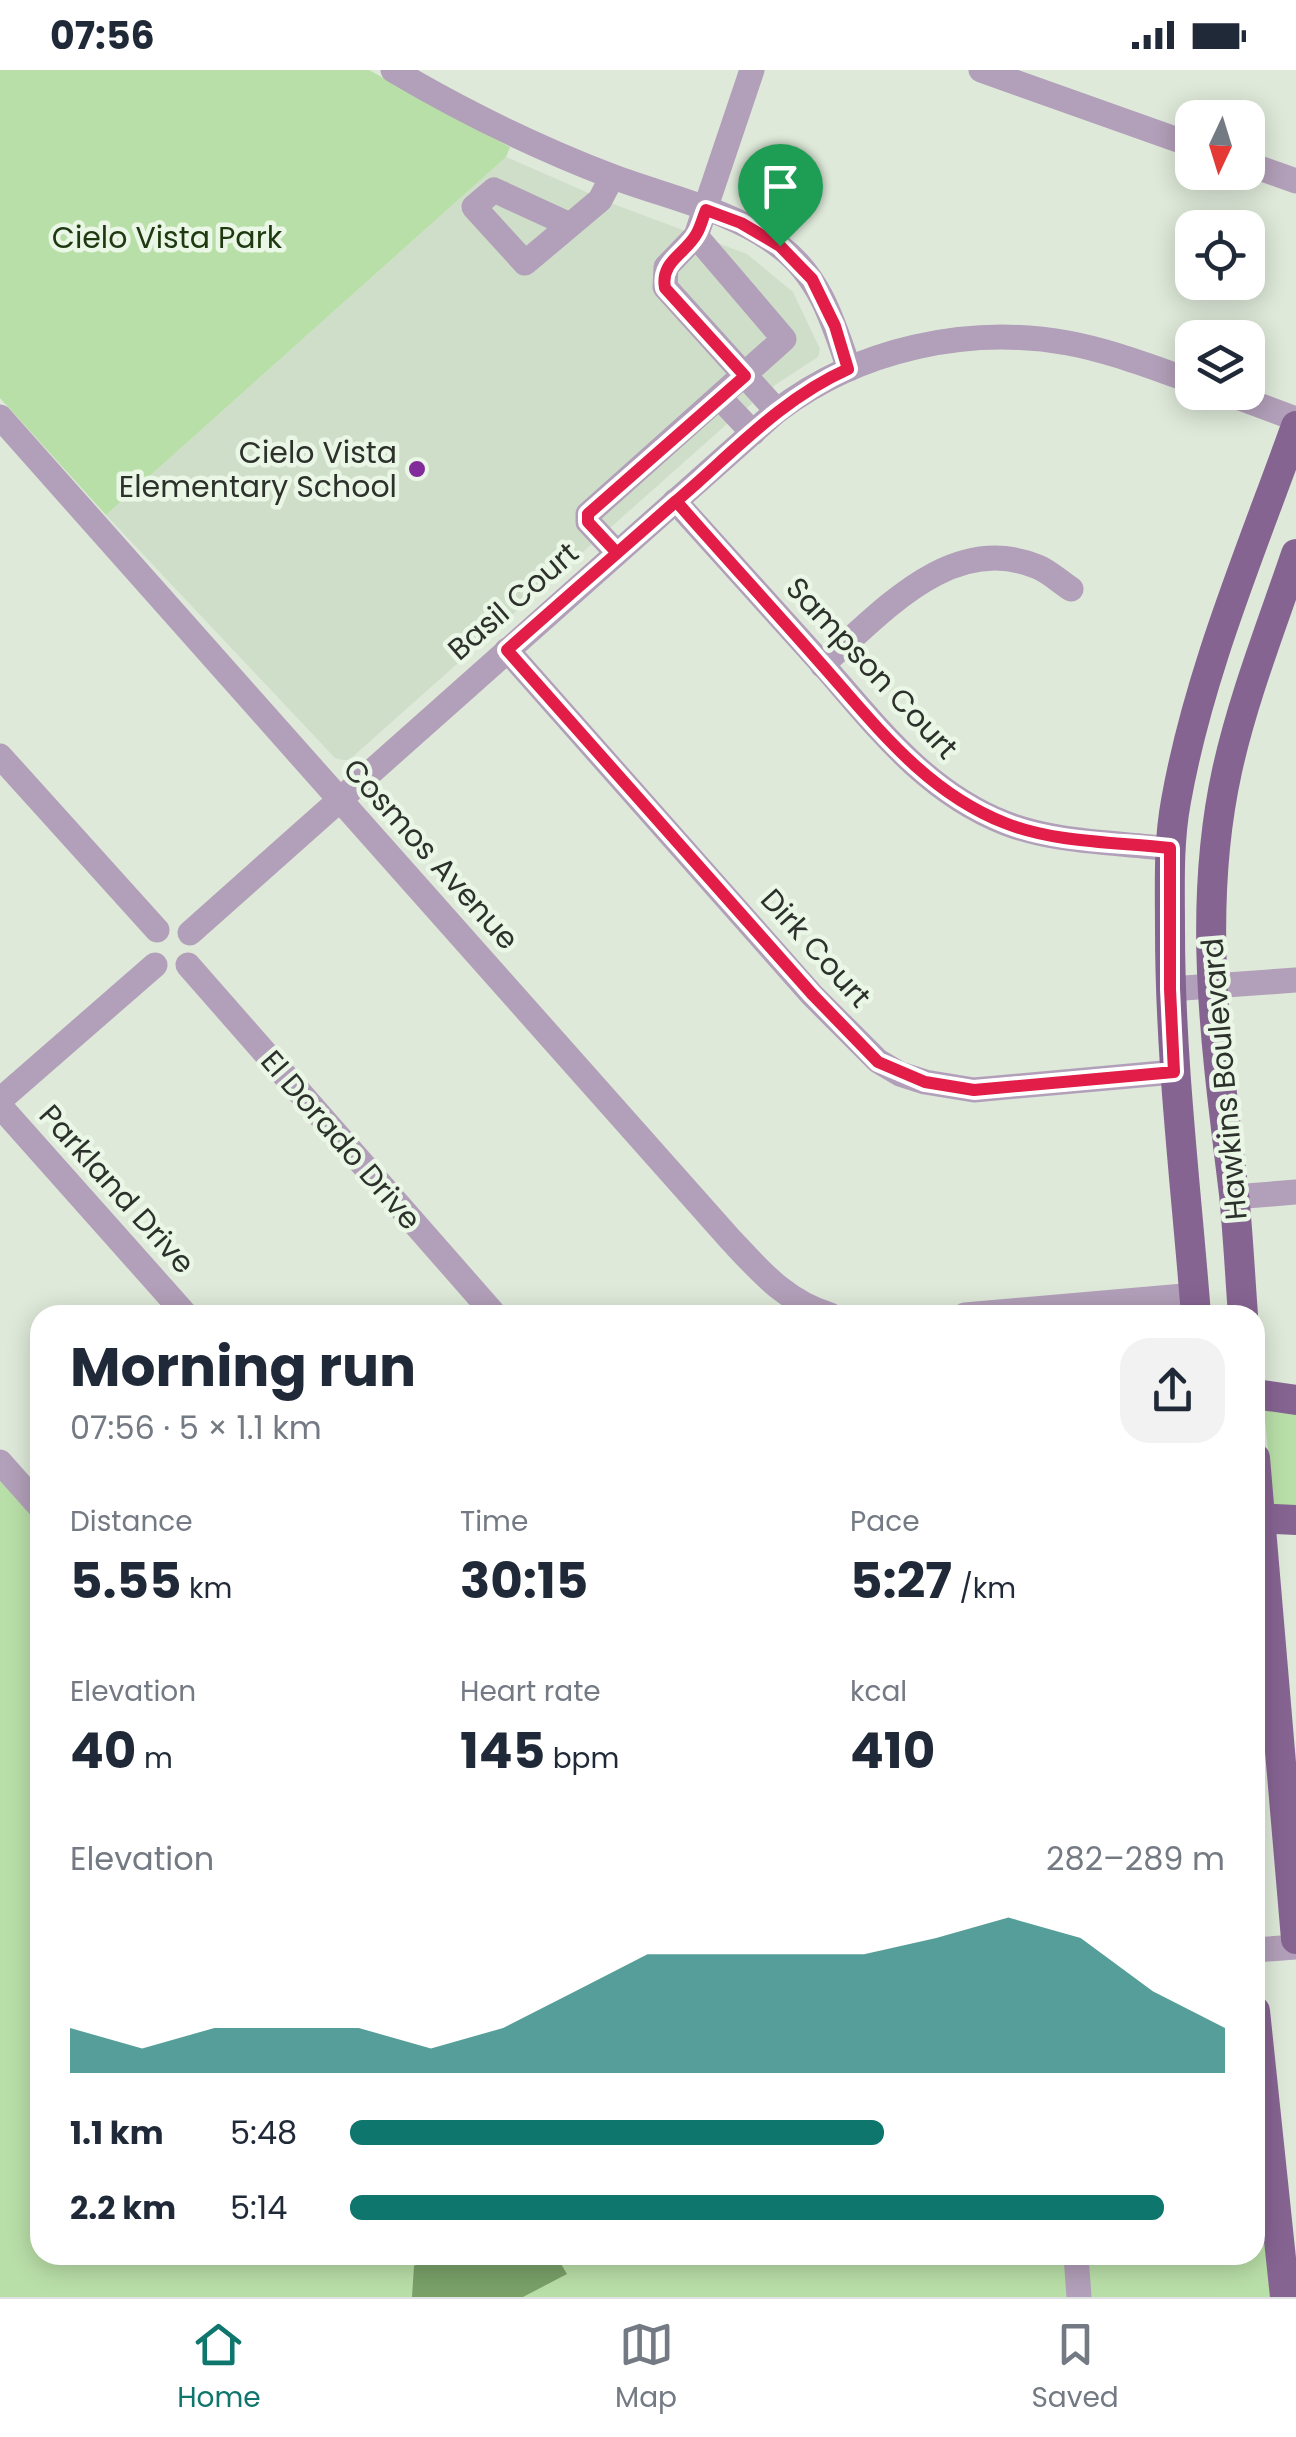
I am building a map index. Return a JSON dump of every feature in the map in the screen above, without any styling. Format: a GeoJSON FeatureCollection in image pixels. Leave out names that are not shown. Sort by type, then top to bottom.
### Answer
{"type":"FeatureCollection","features":[{"type":"Feature","properties":{"kind":"main road","name":"Hawkins Boulevard"},"geometry":{"type":"LineString","coordinates":[[1196,1305],[1174,1072],[1170,848],[1187,748],[1210,667],[1296,426]]}},
{"type":"Feature","properties":{"kind":"main road","name":"Hawkins Boulevard"},"geometry":{"type":"LineString","coordinates":[[1242,1305],[1234,1197],[1217,1064],[1212,896],[1227,772],[1296,554]]}},
{"type":"Feature","properties":{"kind":"main road"},"geometry":{"type":"LineString","coordinates":[[1265,1395],[1296,1400]]}},
{"type":"Feature","properties":{"kind":"main road"},"geometry":{"type":"LineString","coordinates":[[1265,1515],[1296,1504]]}},
{"type":"Feature","properties":{"kind":"main road"},"geometry":{"type":"LineString","coordinates":[[1265,1518],[1296,1520]]}},
{"type":"Feature","properties":{"kind":"main road"},"geometry":{"type":"LineString","coordinates":[[1265,1576],[1287,1737],[1296,1939]]}},
{"type":"Feature","properties":{"kind":"main road"},"geometry":{"type":"LineString","coordinates":[[1265,2107],[1285,2297]]}},
{"type":"Feature","properties":{"kind":"street"},"geometry":{"type":"LineString","coordinates":[[393,70],[484,120],[612,176],[741,223],[780,246],[812,279],[835,326],[848,369]]}},
{"type":"Feature","properties":{"kind":"street"},"geometry":{"type":"LineString","coordinates":[[752,70],[696,236],[666,267],[663,277],[665,288],[777,411]]}},
{"type":"Feature","properties":{"kind":"street"},"geometry":{"type":"LineString","coordinates":[[980,70],[1175,139]]}},
{"type":"Feature","properties":{"kind":"street"},"geometry":{"type":"LineString","coordinates":[[1265,170],[1296,181]]}},
{"type":"Feature","properties":{"kind":"street"},"geometry":{"type":"LineString","coordinates":[[570,225],[600,200],[612,176]]}},
{"type":"Feature","properties":{"kind":"street"},"geometry":{"type":"LineString","coordinates":[[617,553],[588,522],[588,514],[784,339],[696,236]]}},
{"type":"Feature","properties":{"kind":"street","name":"Basil Court"},"geometry":{"type":"LineString","coordinates":[[190,933],[777,411],[824,380],[911,348],[1002,336],[1066,343],[1175,375]]}},
{"type":"Feature","properties":{"kind":"street"},"geometry":{"type":"LineString","coordinates":[[720,398],[752,433]]}},
{"type":"Feature","properties":{"kind":"street"},"geometry":{"type":"LineString","coordinates":[[1265,407],[1296,418]]}},
{"type":"Feature","properties":{"kind":"street","name":"Cosmos Avenue"},"geometry":{"type":"LineString","coordinates":[[0,417],[776,1288],[804,1305]]}},
{"type":"Feature","properties":{"kind":"street","name":"Sampson Court"},"geometry":{"type":"LineString","coordinates":[[676,501],[911,764],[941,788],[1004,823],[1041,834],[1170,848]]}},
{"type":"Feature","properties":{"kind":"street"},"geometry":{"type":"LineString","coordinates":[[822,665],[902,594],[944,568],[996,559],[1020,562],[1040,568],[1071,589]]}},
{"type":"Feature","properties":{"kind":"street","name":"Dirk Court"},"geometry":{"type":"LineString","coordinates":[[507,650],[812,994],[878,1062],[925,1082],[974,1090],[1174,1072]]}},
{"type":"Feature","properties":{"kind":"street"},"geometry":{"type":"LineString","coordinates":[[0,756],[157,930]]}},
{"type":"Feature","properties":{"kind":"street"},"geometry":{"type":"LineString","coordinates":[[174,925],[190,933],[196,950],[188,966],[171,972],[155,965],[148,947],[157,930],[174,925]]}},
{"type":"Feature","properties":{"kind":"street"},"geometry":{"type":"LineString","coordinates":[[0,1103],[155,965]]}},
{"type":"Feature","properties":{"kind":"street","name":"El Dorado Drive"},"geometry":{"type":"LineString","coordinates":[[188,966],[486,1305]]}},
{"type":"Feature","properties":{"kind":"street"},"geometry":{"type":"LineString","coordinates":[[1170,989],[1296,980]]}},
{"type":"Feature","properties":{"kind":"street","name":"Parkland Drive"},"geometry":{"type":"LineString","coordinates":[[0,1103],[177,1305]]}},
{"type":"Feature","properties":{"kind":"street"},"geometry":{"type":"LineString","coordinates":[[1234,1197],[1296,1192]]}},
{"type":"Feature","properties":{"kind":"street"},"geometry":{"type":"LineString","coordinates":[[0,1462],[30,1496]]}},
{"type":"Feature","properties":{"kind":"street"},"geometry":{"type":"LineString","coordinates":[[1265,1949],[1296,1947]]}},
{"type":"Feature","properties":{"kind":"street"},"geometry":{"type":"LineString","coordinates":[[1077,2265],[1080,2297]]}},
{"type":"Feature","properties":{"kind":"shaded area","name":"Cielo Vista Elementary School"},"geometry":{"type":"Polygon","coordinates":[[[506,157],[616,205],[747,254],[793,292],[820,349],[818,357],[728,423],[349,760],[342,760],[335,758],[106,515],[506,157]]]}},
{"type":"Feature","properties":{"kind":"shaded area"},"geometry":{"type":"Polygon","coordinates":[[[562,2265],[567,2274],[523,2297],[412,2297],[414,2266],[562,2265]]]}},
{"type":"Feature","properties":{"kind":"green space","name":"Cielo Vista Park"},"geometry":{"type":"Polygon","coordinates":[[[0,70],[369,70],[510,147],[506,157],[106,515],[0,398],[0,70]]]}},
{"type":"Feature","properties":{"kind":"green space"},"geometry":{"type":"Polygon","coordinates":[[[1296,1406],[1296,1516],[1274,1516],[1265,1408],[1296,1406]]]}},
{"type":"Feature","properties":{"kind":"green space"},"geometry":{"type":"Polygon","coordinates":[[[0,1480],[30,1514],[30,2265],[1265,2265],[1265,2237],[1270,2297],[0,2297],[0,1480]]]}},
{"type":"Feature","properties":{"kind":"place","name":"Cielo Vista Elementary School"},"geometry":{"type":"Point","coordinates":[417,469]}},
{"type":"Feature","properties":{"kind":"route"},"geometry":{"type":"LineString","coordinates":[[780,246],[741,223],[706,210],[696,236],[666,267],[665,288],[745,376],[588,514],[588,522],[617,553],[676,501],[874,725],[911,764],[941,788],[1004,823],[1041,834],[1170,848],[1174,1072],[974,1090],[925,1082],[878,1062],[812,994],[507,650],[676,501],[695,485],[777,411],[848,369],[820,292],[780,246]]}}]}
